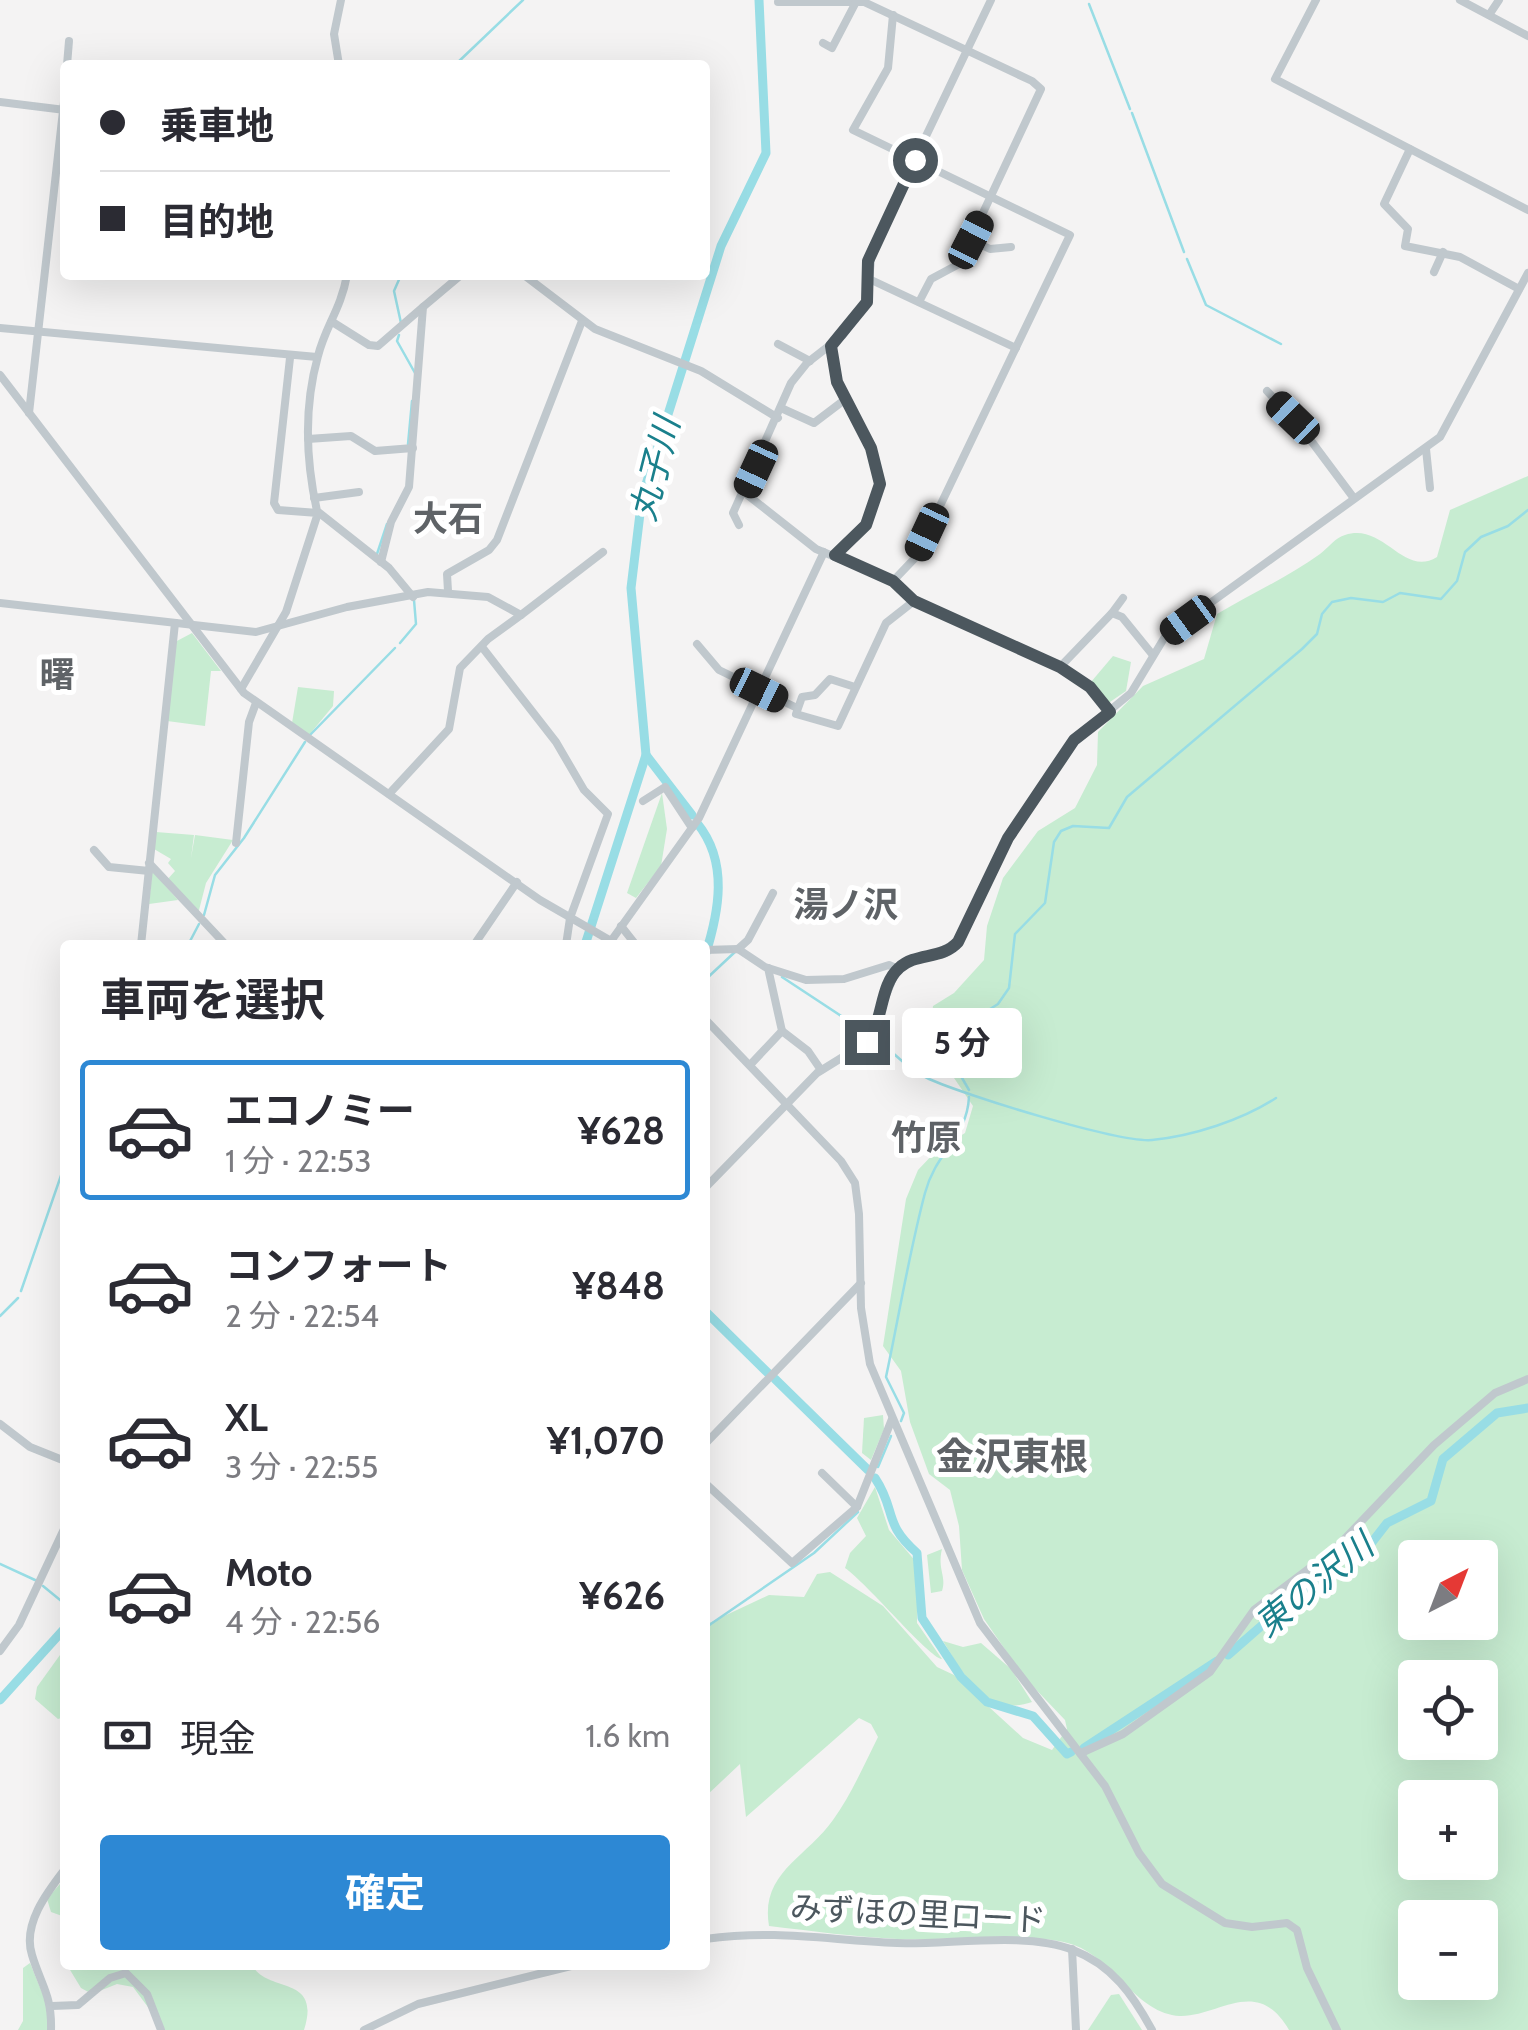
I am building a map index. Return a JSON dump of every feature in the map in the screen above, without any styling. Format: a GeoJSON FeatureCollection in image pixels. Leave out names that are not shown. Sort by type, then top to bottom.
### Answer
{"type":"FeatureCollection","features":[{"type":"Feature","properties":{"kind":"street"},"geometry":{"type":"LineString","coordinates":[[338,60],[334,34],[341,0]]}},
{"type":"Feature","properties":{"kind":"street"},"geometry":{"type":"LineString","coordinates":[[738,525],[734,513],[791,383],[810,361],[831,346],[867,302],[872,249],[991,0]]}},
{"type":"Feature","properties":{"kind":"street"},"geometry":{"type":"LineString","coordinates":[[1316,0],[1275,80],[1528,210]]}},
{"type":"Feature","properties":{"kind":"street"},"geometry":{"type":"LineString","coordinates":[[1460,0],[1528,36]]}},
{"type":"Feature","properties":{"kind":"street"},"geometry":{"type":"LineString","coordinates":[[1488,15],[1500,0]]}},
{"type":"Feature","properties":{"kind":"street"},"geometry":{"type":"LineString","coordinates":[[778,2],[856,2],[968,50],[1041,89],[956,268],[932,280],[919,302]]}},
{"type":"Feature","properties":{"kind":"street"},"geometry":{"type":"LineString","coordinates":[[823,43],[832,48],[856,2]]}},
{"type":"Feature","properties":{"kind":"street"},"geometry":{"type":"LineString","coordinates":[[893,15],[888,68],[853,130],[1070,235],[915,558],[893,581]]}},
{"type":"Feature","properties":{"kind":"street"},"geometry":{"type":"LineString","coordinates":[[67,60],[69,41]]}},
{"type":"Feature","properties":{"kind":"street"},"geometry":{"type":"LineString","coordinates":[[0,102],[60,110]]}},
{"type":"Feature","properties":{"kind":"street"},"geometry":{"type":"LineString","coordinates":[[1410,149],[1384,204],[1408,229],[1406,246],[1443,252],[1520,289]]}},
{"type":"Feature","properties":{"kind":"street"},"geometry":{"type":"LineString","coordinates":[[29,413],[60,172]]}},
{"type":"Feature","properties":{"kind":"street"},"geometry":{"type":"LineString","coordinates":[[971,240],[990,249],[1011,248]]}},
{"type":"Feature","properties":{"kind":"street"},"geometry":{"type":"LineString","coordinates":[[1434,272],[1443,252]]}},
{"type":"Feature","properties":{"kind":"street"},"geometry":{"type":"LineString","coordinates":[[710,1183],[821,1070],[860,1047],[874,1033],[889,982],[898,969],[946,953],[958,942],[1008,838],[1074,740],[1131,693],[1166,635],[1353,497],[1426,449],[1444,432],[1528,273]]}},
{"type":"Feature","properties":{"kind":"street"},"geometry":{"type":"LineString","coordinates":[[867,278],[1016,348]]}},
{"type":"Feature","properties":{"kind":"street"},"geometry":{"type":"LineString","coordinates":[[241,689],[279,626],[318,513],[306,459],[317,358],[334,323],[346,280]]}},
{"type":"Feature","properties":{"kind":"street"},"geometry":{"type":"LineString","coordinates":[[334,323],[369,345],[378,346],[454,280]]}},
{"type":"Feature","properties":{"kind":"street"},"geometry":{"type":"LineString","coordinates":[[530,280],[582,321],[701,371],[780,413],[814,423],[846,398]]}},
{"type":"Feature","properties":{"kind":"street"},"geometry":{"type":"LineString","coordinates":[[381,562],[391,522],[409,488],[423,307]]}},
{"type":"Feature","properties":{"kind":"street"},"geometry":{"type":"LineString","coordinates":[[448,591],[448,574],[453,568],[489,550],[497,540],[582,321]]}},
{"type":"Feature","properties":{"kind":"street"},"geometry":{"type":"LineString","coordinates":[[0,328],[317,358]]}},
{"type":"Feature","properties":{"kind":"street"},"geometry":{"type":"LineString","coordinates":[[778,344],[810,361]]}},
{"type":"Feature","properties":{"kind":"street"},"geometry":{"type":"LineString","coordinates":[[831,346],[837,382],[874,454],[880,484],[866,525],[835,555]]}},
{"type":"Feature","properties":{"kind":"street"},"geometry":{"type":"LineString","coordinates":[[290,358],[274,507],[318,513],[381,562],[413,596]]}},
{"type":"Feature","properties":{"kind":"street"},"geometry":{"type":"LineString","coordinates":[[0,376],[191,626],[256,703],[570,918],[610,940]]}},
{"type":"Feature","properties":{"kind":"street"},"geometry":{"type":"LineString","coordinates":[[1266,392],[1300,426],[1353,497]]}},
{"type":"Feature","properties":{"kind":"street"},"geometry":{"type":"LineString","coordinates":[[308,439],[351,436],[375,451],[413,448]]}},
{"type":"Feature","properties":{"kind":"street"},"geometry":{"type":"LineString","coordinates":[[1426,449],[1430,488]]}},
{"type":"Feature","properties":{"kind":"street"},"geometry":{"type":"LineString","coordinates":[[1401,465],[1408,476]]}},
{"type":"Feature","properties":{"kind":"street"},"geometry":{"type":"LineString","coordinates":[[314,498],[359,492]]}},
{"type":"Feature","properties":{"kind":"street"},"geometry":{"type":"LineString","coordinates":[[745,493],[824,552],[893,581],[914,601],[1060,667],[1090,687],[1110,712]]}},
{"type":"Feature","properties":{"kind":"street"},"geometry":{"type":"LineString","coordinates":[[388,794],[449,728],[456,676],[482,646],[602,552]]}},
{"type":"Feature","properties":{"kind":"street"},"geometry":{"type":"LineString","coordinates":[[613,940],[692,828],[824,552]]}},
{"type":"Feature","properties":{"kind":"street"},"geometry":{"type":"LineString","coordinates":[[0,603],[256,632],[448,591],[488,598],[521,615]]}},
{"type":"Feature","properties":{"kind":"street"},"geometry":{"type":"LineString","coordinates":[[1060,667],[1123,598]]}},
{"type":"Feature","properties":{"kind":"street"},"geometry":{"type":"LineString","coordinates":[[697,644],[718,670],[795,707],[800,718],[838,726],[890,617],[914,601]]}},
{"type":"Feature","properties":{"kind":"street"},"geometry":{"type":"LineString","coordinates":[[1112,613],[1122,617],[1152,654]]}},
{"type":"Feature","properties":{"kind":"street"},"geometry":{"type":"LineString","coordinates":[[142,940],[174,623]]}},
{"type":"Feature","properties":{"kind":"street"},"geometry":{"type":"LineString","coordinates":[[482,646],[556,742],[584,790],[607,810],[566,940]]}},
{"type":"Feature","properties":{"kind":"street"},"geometry":{"type":"LineString","coordinates":[[795,707],[802,696],[815,696],[830,679],[855,687]]}},
{"type":"Feature","properties":{"kind":"street"},"geometry":{"type":"LineString","coordinates":[[236,843],[249,722],[256,703]]}},
{"type":"Feature","properties":{"kind":"street"},"geometry":{"type":"LineString","coordinates":[[643,802],[665,787],[692,828]]}},
{"type":"Feature","properties":{"kind":"street"},"geometry":{"type":"LineString","coordinates":[[94,850],[109,867],[149,867],[221,940]]}},
{"type":"Feature","properties":{"kind":"street"},"geometry":{"type":"LineString","coordinates":[[477,940],[517,882]]}},
{"type":"Feature","properties":{"kind":"street"},"geometry":{"type":"LineString","coordinates":[[738,948],[748,940],[773,892]]}},
{"type":"Feature","properties":{"kind":"street"},"geometry":{"type":"LineString","coordinates":[[621,926],[632,940]]}},
{"type":"Feature","properties":{"kind":"street"},"geometry":{"type":"LineString","coordinates":[[710,949],[738,948],[768,968],[806,980],[829,982],[889,965],[898,969]]}},
{"type":"Feature","properties":{"kind":"street"},"geometry":{"type":"LineString","coordinates":[[768,968],[782,1031],[808,1051],[821,1070]]}},
{"type":"Feature","properties":{"kind":"street"},"geometry":{"type":"LineString","coordinates":[[710,1023],[841,1161],[855,1183],[864,1340],[892,1419],[980,1622],[1082,1753],[1116,1804],[1138,1853],[1162,1884],[1225,1923],[1252,1927],[1286,1923],[1298,1930],[1307,1968],[1337,2030]]}},
{"type":"Feature","properties":{"kind":"street"},"geometry":{"type":"LineString","coordinates":[[750,1065],[782,1031]]}},
{"type":"Feature","properties":{"kind":"street"},"geometry":{"type":"LineString","coordinates":[[710,1439],[861,1283]]}},
{"type":"Feature","properties":{"kind":"street"},"geometry":{"type":"LineString","coordinates":[[1082,1753],[1123,1734],[1210,1672],[1254,1610],[1335,1549],[1434,1444],[1495,1393],[1528,1380]]}},
{"type":"Feature","properties":{"kind":"street"},"geometry":{"type":"LineString","coordinates":[[710,1488],[792,1563],[857,1507],[892,1419]]}},
{"type":"Feature","properties":{"kind":"street"},"geometry":{"type":"LineString","coordinates":[[0,1424],[39,1452],[60,1458]]}},
{"type":"Feature","properties":{"kind":"street"},"geometry":{"type":"LineString","coordinates":[[822,1472],[857,1507]]}},
{"type":"Feature","properties":{"kind":"street"},"geometry":{"type":"LineString","coordinates":[[0,1651],[19,1625],[60,1538]]}},
{"type":"Feature","properties":{"kind":"street"},"geometry":{"type":"LineString","coordinates":[[51,2030],[52,2006],[30,1946],[43,1896],[60,1875]]}},
{"type":"Feature","properties":{"kind":"street","name":"みずほの里ロード"},"geometry":{"type":"LineString","coordinates":[[710,1939],[778,1932],[896,1943],[1024,1942],[1072,1949],[1120,1980],[1152,2030]]}},
{"type":"Feature","properties":{"kind":"street"},"geometry":{"type":"LineString","coordinates":[[1072,1949],[1076,2030]]}},
{"type":"Feature","properties":{"kind":"street"},"geometry":{"type":"LineString","coordinates":[[364,2030],[418,2004],[555,1970]]}},
{"type":"Feature","properties":{"kind":"street"},"geometry":{"type":"LineString","coordinates":[[52,2006],[78,2005],[110,1978],[126,1973],[142,1985],[161,2030]]}},
{"type":"Feature","properties":{"kind":"green space"},"geometry":{"type":"Polygon","coordinates":[[[1528,476],[1528,2030],[1289,2030],[1277,2014],[1251,2002],[1180,2016],[1151,2006],[1088,1952],[1057,1941],[1013,1937],[898,1939],[769,1926],[771,1892],[778,1879],[833,1820],[878,1737],[871,1724],[859,1718],[746,1817],[740,1764],[710,1792],[710,1623],[769,1595],[804,1597],[817,1574],[830,1572],[883,1606],[937,1667],[954,1675],[1023,1738],[1052,1750],[1067,1729],[1065,1720],[1024,1677],[984,1619],[962,1570],[959,1526],[950,1490],[929,1474],[910,1422],[901,1371],[883,1346],[906,1199],[918,1170],[936,1151],[965,1133],[973,1106],[929,1041],[933,1006],[954,993],[984,960],[987,926],[1003,878],[1038,831],[1075,808],[1097,765],[1098,732],[1143,686],[1204,659],[1217,614],[1295,570],[1345,535],[1371,536],[1403,556],[1425,562],[1437,557],[1450,510],[1528,476]]]}},
{"type":"Feature","properties":{"kind":"green space"},"geometry":{"type":"Polygon","coordinates":[[[192,633],[221,671],[211,671],[205,726],[167,721],[175,642],[192,633]]]}},
{"type":"Feature","properties":{"kind":"green space"},"geometry":{"type":"Polygon","coordinates":[[[1113,656],[1131,662],[1126,691],[1107,704],[1093,694],[1091,682],[1113,656]]]}},
{"type":"Feature","properties":{"kind":"green space"},"geometry":{"type":"Polygon","coordinates":[[[298,687],[334,691],[333,706],[309,735],[292,723],[298,687]]]}},
{"type":"Feature","properties":{"kind":"green space"},"geometry":{"type":"Polygon","coordinates":[[[662,793],[667,829],[661,866],[636,898],[627,893],[662,793]]]}},
{"type":"Feature","properties":{"kind":"green space"},"geometry":{"type":"Polygon","coordinates":[[[156,832],[194,835],[191,858],[195,835],[233,840],[206,883],[198,914],[167,880],[175,871],[168,863],[171,859],[154,849],[156,832]]]}},
{"type":"Feature","properties":{"kind":"green space"},"geometry":{"type":"Polygon","coordinates":[[[154,873],[178,900],[149,904],[154,873]]]}},
{"type":"Feature","properties":{"kind":"green space"},"geometry":{"type":"Polygon","coordinates":[[[883,1415],[884,1429],[871,1460],[862,1453],[864,1418],[883,1415]]]}},
{"type":"Feature","properties":{"kind":"green space"},"geometry":{"type":"Polygon","coordinates":[[[875,1487],[889,1530],[917,1563],[917,1623],[942,1659],[845,1568],[850,1553],[866,1536],[857,1518],[875,1487]]]}},
{"type":"Feature","properties":{"kind":"green space"},"geometry":{"type":"Polygon","coordinates":[[[942,1549],[942,1591],[931,1593],[927,1555],[942,1549]]]}},
{"type":"Feature","properties":{"kind":"green space"},"geometry":{"type":"Polygon","coordinates":[[[943,1641],[963,1647],[981,1643],[1011,1669],[1032,1702],[1002,1704],[989,1698],[968,1679],[943,1641]]]}},
{"type":"Feature","properties":{"kind":"green space"},"geometry":{"type":"Polygon","coordinates":[[[60,1655],[60,1718],[35,1699],[37,1687],[60,1655]]]}},
{"type":"Feature","properties":{"kind":"green space"},"geometry":{"type":"Polygon","coordinates":[[[60,1884],[60,1915],[51,1912],[47,1899],[60,1884]]]}},
{"type":"Feature","properties":{"kind":"green space"},"geometry":{"type":"Polygon","coordinates":[[[30,1963],[48,2007],[48,2030],[18,2030],[23,2021],[23,1968],[30,1963]]]}},
{"type":"Feature","properties":{"kind":"green space"},"geometry":{"type":"Polygon","coordinates":[[[70,1970],[256,1970],[299,1992],[306,2000],[308,2012],[304,2030],[165,2030],[133,1987],[117,1984],[92,1994],[81,1988],[70,1970]]]}},
{"type":"Feature","properties":{"kind":"green space"},"geometry":{"type":"Polygon","coordinates":[[[1119,1994],[1142,2030],[1088,2030],[1111,1995],[1119,1994]]]}},
{"type":"Feature","properties":{"kind":"waterway"},"geometry":{"type":"LineString","coordinates":[[460,60],[523,0]]}},
{"type":"Feature","properties":{"kind":"waterway","name":"丸子川"},"geometry":{"type":"LineString","coordinates":[[587,940],[646,755],[631,588],[642,497],[721,246],[766,153],[759,0]]}},
{"type":"Feature","properties":{"kind":"waterway"},"geometry":{"type":"LineString","coordinates":[[1089,4],[1130,109]]}},
{"type":"Feature","properties":{"kind":"waterway"},"geometry":{"type":"LineString","coordinates":[[1132,113],[1184,252]]}},
{"type":"Feature","properties":{"kind":"waterway"},"geometry":{"type":"LineString","coordinates":[[1187,259],[1206,305],[1281,344]]}},
{"type":"Feature","properties":{"kind":"waterway"},"geometry":{"type":"LineString","coordinates":[[399,280],[394,291],[401,323]]}},
{"type":"Feature","properties":{"kind":"waterway"},"geometry":{"type":"LineString","coordinates":[[399,335],[397,341],[415,373]]}},
{"type":"Feature","properties":{"kind":"waterway"},"geometry":{"type":"LineString","coordinates":[[408,444],[412,401]]}},
{"type":"Feature","properties":{"kind":"waterway"},"geometry":{"type":"LineString","coordinates":[[969,1090],[944,1047],[951,1034],[998,1004],[1009,988],[1015,934],[1045,903],[1054,842],[1061,831],[1073,826],[1109,828],[1127,797],[1317,634],[1322,614],[1332,602],[1351,598],[1383,602],[1400,593],[1441,599],[1457,581],[1465,552],[1481,537],[1508,526],[1528,510]]}},
{"type":"Feature","properties":{"kind":"waterway"},"geometry":{"type":"LineString","coordinates":[[377,554],[387,524]]}},
{"type":"Feature","properties":{"kind":"waterway"},"geometry":{"type":"LineString","coordinates":[[400,643],[416,624],[414,600]]}},
{"type":"Feature","properties":{"kind":"waterway"},"geometry":{"type":"LineString","coordinates":[[309,736],[395,648]]}},
{"type":"Feature","properties":{"kind":"waterway"},"geometry":{"type":"LineString","coordinates":[[204,915],[215,875],[244,838],[305,742]]}},
{"type":"Feature","properties":{"kind":"waterway","name":"東の沢川"},"geometry":{"type":"LineString","coordinates":[[646,755],[692,815]]}},
{"type":"Feature","properties":{"kind":"waterway","name":"東の沢川"},"geometry":{"type":"LineString","coordinates":[[697,823],[714,854],[717,871],[717,905],[709,940]]}},
{"type":"Feature","properties":{"kind":"waterway"},"geometry":{"type":"LineString","coordinates":[[191,940],[199,924]]}},
{"type":"Feature","properties":{"kind":"waterway"},"geometry":{"type":"LineString","coordinates":[[710,975],[736,951]]}},
{"type":"Feature","properties":{"kind":"waterway"},"geometry":{"type":"LineString","coordinates":[[782,977],[867,1033]]}},
{"type":"Feature","properties":{"kind":"waterway"},"geometry":{"type":"LineString","coordinates":[[875,1038],[929,1079],[1041,1117],[1134,1139],[1152,1140],[1200,1131],[1233,1120],[1276,1098]]}},
{"type":"Feature","properties":{"kind":"waterway"},"geometry":{"type":"LineString","coordinates":[[901,1421],[904,1413],[886,1377],[909,1262],[930,1178],[963,1123],[969,1097]]}},
{"type":"Feature","properties":{"kind":"waterway"},"geometry":{"type":"LineString","coordinates":[[21,1291],[60,1178]]}},
{"type":"Feature","properties":{"kind":"waterway"},"geometry":{"type":"LineString","coordinates":[[0,1316],[18,1298]]}},
{"type":"Feature","properties":{"kind":"waterway","name":"東の沢川"},"geometry":{"type":"LineString","coordinates":[[710,1316],[768,1373]]}},
{"type":"Feature","properties":{"kind":"waterway","name":"東の沢川"},"geometry":{"type":"LineString","coordinates":[[775,1379],[868,1470]]}},
{"type":"Feature","properties":{"kind":"waterway","name":"東の沢川"},"geometry":{"type":"LineString","coordinates":[[1228,1655],[1338,1559],[1366,1550],[1387,1523],[1431,1501],[1443,1459],[1497,1413],[1528,1408]]}},
{"type":"Feature","properties":{"kind":"waterway"},"geometry":{"type":"LineString","coordinates":[[878,1467],[891,1436]]}},
{"type":"Feature","properties":{"kind":"waterway","name":"東の沢川"},"geometry":{"type":"LineString","coordinates":[[875,1478],[899,1533],[917,1553],[922,1618],[961,1677],[987,1702],[1033,1716],[1067,1754],[1071,1752]]}},
{"type":"Feature","properties":{"kind":"waterway"},"geometry":{"type":"LineString","coordinates":[[710,1625],[814,1553],[858,1512]]}},
{"type":"Feature","properties":{"kind":"waterway"},"geometry":{"type":"LineString","coordinates":[[0,1564],[35,1580]]}},
{"type":"Feature","properties":{"kind":"waterway"},"geometry":{"type":"LineString","coordinates":[[43,1586],[60,1600]]}},
{"type":"Feature","properties":{"kind":"waterway","name":"丸子川"},"geometry":{"type":"LineString","coordinates":[[0,1700],[60,1634]]}},
{"type":"Feature","properties":{"kind":"waterway","name":"東の沢川"},"geometry":{"type":"LineString","coordinates":[[1084,1748],[1217,1661]]}},
{"type":"Feature","properties":{"kind":"district","name":"大石"},"geometry":{"type":"Point","coordinates":[448,519]}},
{"type":"Feature","properties":{"kind":"district","name":"曙"},"geometry":{"type":"Point","coordinates":[57,675]}},
{"type":"Feature","properties":{"kind":"district","name":"湯ノ沢"},"geometry":{"type":"Point","coordinates":[846,905]}},
{"type":"Feature","properties":{"kind":"district","name":"竹原"},"geometry":{"type":"Point","coordinates":[926,1138]}},
{"type":"Feature","properties":{"kind":"district","name":"金沢東根"},"geometry":{"type":"Point","coordinates":[1012,1457]}},
{"type":"Feature","properties":{"kind":"route"},"geometry":{"type":"LineString","coordinates":[[867,1042],[878,1025],[892,975],[904,964],[946,953],[958,942],[1008,838],[1074,740],[1110,712],[1090,687],[1060,667],[914,601],[893,581],[835,555],[866,525],[880,484],[874,454],[837,382],[831,346],[867,302],[872,249],[915,160]]}}]}
